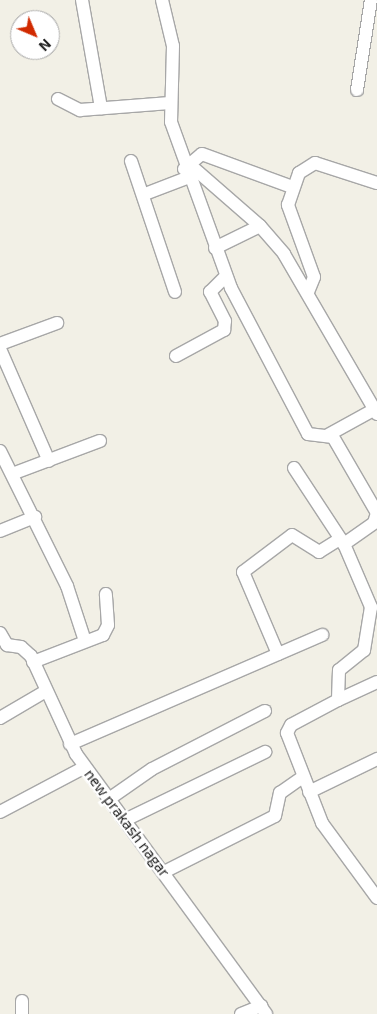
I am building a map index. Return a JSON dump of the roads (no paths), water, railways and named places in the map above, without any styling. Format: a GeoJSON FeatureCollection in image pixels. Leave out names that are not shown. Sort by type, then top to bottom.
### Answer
{"type":"FeatureCollection","features":[{"type":"Feature","properties":{"kind":"street"},"geometry":{"type":"LineString","coordinates":[[82,0],[101,108]]}},
{"type":"Feature","properties":{"kind":"street"},"geometry":{"type":"LineString","coordinates":[[162,0],[173,46],[170,103],[187,170],[226,276],[308,434],[316,438],[328,435],[376,411],[308,292],[260,226],[187,170]]}},
{"type":"Feature","properties":{"kind":"street"},"geometry":{"type":"LineString","coordinates":[[357,90],[371,0]]}},
{"type":"Feature","properties":{"kind":"street"},"geometry":{"type":"LineString","coordinates":[[58,99],[73,108],[170,103]]}},
{"type":"Feature","properties":{"kind":"street"},"geometry":{"type":"LineString","coordinates":[[145,194],[187,170],[202,154],[292,187]]}},
{"type":"Feature","properties":{"kind":"street"},"geometry":{"type":"LineString","coordinates":[[131,161],[145,194],[175,292]]}},
{"type":"Feature","properties":{"kind":"street"},"geometry":{"type":"LineString","coordinates":[[308,292],[314,277],[290,216],[288,196],[292,187],[305,167],[315,163],[377,183]]}},
{"type":"Feature","properties":{"kind":"street"},"geometry":{"type":"LineString","coordinates":[[215,248],[260,226]]}},
{"type":"Feature","properties":{"kind":"street"},"geometry":{"type":"LineString","coordinates":[[176,356],[224,330],[225,321],[210,292],[226,276]]}},
{"type":"Feature","properties":{"kind":"street"},"geometry":{"type":"LineString","coordinates":[[0,344],[57,323]]}},
{"type":"Feature","properties":{"kind":"street"},"geometry":{"type":"LineString","coordinates":[[0,349],[49,461]]}},
{"type":"Feature","properties":{"kind":"street"},"geometry":{"type":"LineString","coordinates":[[278,654],[243,572],[292,535],[319,552],[376,523],[375,507],[336,441],[328,435]]}},
{"type":"Feature","properties":{"kind":"street"},"geometry":{"type":"LineString","coordinates":[[12,474],[100,441]]}},
{"type":"Feature","properties":{"kind":"street"},"geometry":{"type":"LineString","coordinates":[[0,451],[35,517],[67,586],[85,642]]}},
{"type":"Feature","properties":{"kind":"street"},"geometry":{"type":"LineString","coordinates":[[294,468],[342,541],[374,615],[364,650],[339,670],[338,700]]}},
{"type":"Feature","properties":{"kind":"street"},"geometry":{"type":"LineString","coordinates":[[0,531],[35,517]]}},
{"type":"Feature","properties":{"kind":"street"},"geometry":{"type":"LineString","coordinates":[[33,662],[85,642],[108,630],[106,594]]}},
{"type":"Feature","properties":{"kind":"street","name":"new prakash nagar"},"geometry":{"type":"LineString","coordinates":[[0,633],[8,645],[25,649],[33,662],[70,744],[85,767],[164,872],[263,1010]]}},
{"type":"Feature","properties":{"kind":"street"},"geometry":{"type":"LineString","coordinates":[[70,744],[322,635]]}},
{"type":"Feature","properties":{"kind":"street"},"geometry":{"type":"LineString","coordinates":[[377,682],[338,700],[288,728],[303,778],[327,833],[377,898]]}},
{"type":"Feature","properties":{"kind":"street"},"geometry":{"type":"LineString","coordinates":[[0,718],[46,691]]}},
{"type":"Feature","properties":{"kind":"street"},"geometry":{"type":"LineString","coordinates":[[109,799],[152,769],[265,711]]}},
{"type":"Feature","properties":{"kind":"street"},"geometry":{"type":"LineString","coordinates":[[125,820],[264,752]]}},
{"type":"Feature","properties":{"kind":"street"},"geometry":{"type":"LineString","coordinates":[[309,792],[377,759]]}},
{"type":"Feature","properties":{"kind":"street"},"geometry":{"type":"LineString","coordinates":[[0,812],[85,767]]}},
{"type":"Feature","properties":{"kind":"street"},"geometry":{"type":"LineString","coordinates":[[164,872],[275,816],[280,793],[303,778]]}},
{"type":"Feature","properties":{"kind":"street"},"geometry":{"type":"LineString","coordinates":[[22,1001],[22,1014]]}},
{"type":"Feature","properties":{"kind":"street"},"geometry":{"type":"LineString","coordinates":[[241,1014],[263,1010]]}}]}
